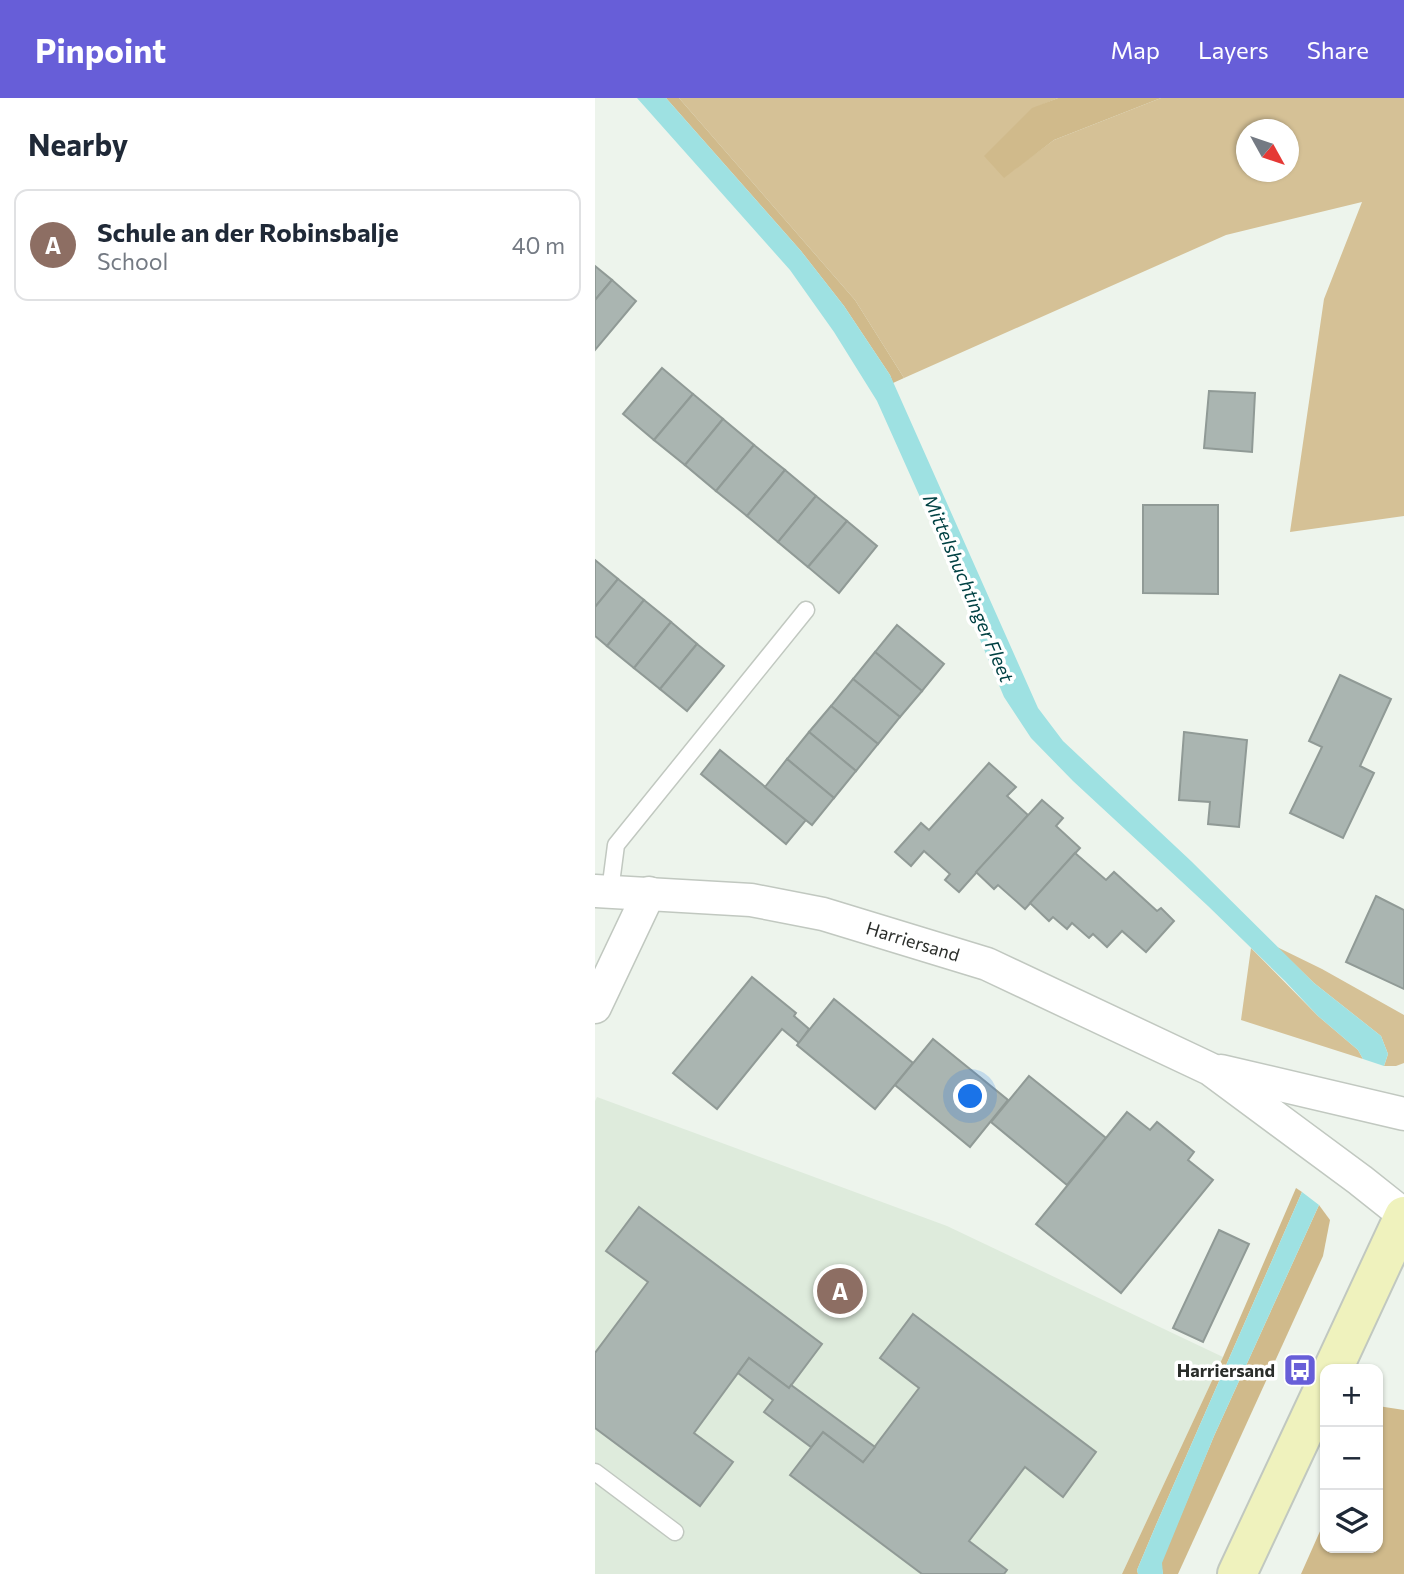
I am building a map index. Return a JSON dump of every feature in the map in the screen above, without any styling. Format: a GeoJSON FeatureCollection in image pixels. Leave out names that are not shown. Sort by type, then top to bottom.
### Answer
{"type":"FeatureCollection","features":[{"type":"Feature","properties":{"kind":"main road"},"geometry":{"type":"LineString","coordinates":[[1335,1364],[1404,1215]]}},
{"type":"Feature","properties":{"kind":"main road"},"geometry":{"type":"LineString","coordinates":[[1237,1574],[1320,1397]]}},
{"type":"Feature","properties":{"kind":"street","name":"Harriersand"},"geometry":{"type":"LineString","coordinates":[[602,891],[751,900],[823,914],[988,964],[1210,1069],[1404,1215]]}},
{"type":"Feature","properties":{"kind":"street"},"geometry":{"type":"LineString","coordinates":[[595,1006],[649,893]]}},
{"type":"Feature","properties":{"kind":"street","name":"Harriersand"},"geometry":{"type":"LineString","coordinates":[[1210,1069],[1404,1114]]}},
{"type":"Feature","properties":{"kind":"lane"},"geometry":{"type":"LineString","coordinates":[[602,891],[616,845],[806,610]]}},
{"type":"Feature","properties":{"kind":"lane"},"geometry":{"type":"LineString","coordinates":[[595,1472],[675,1532]]}},
{"type":"Feature","properties":{"kind":"shaded area"},"geometry":{"type":"Polygon","coordinates":[[[666,98],[679,98],[855,300],[904,378],[893,383],[844,306],[801,251],[666,98]]]}},
{"type":"Feature","properties":{"kind":"shaded area"},"geometry":{"type":"Polygon","coordinates":[[[679,98],[1058,98],[1032,109],[1004,177],[1054,140],[1161,98],[1404,98],[1404,516],[1290,532],[1324,299],[1362,202],[1226,235],[904,378],[855,300],[679,98]]]}},
{"type":"Feature","properties":{"kind":"shaded area"},"geometry":{"type":"Polygon","coordinates":[[[1058,98],[1161,98],[1054,140],[1004,178],[984,156],[1032,108],[1058,98]]]}},
{"type":"Feature","properties":{"kind":"shaded area"},"geometry":{"type":"Polygon","coordinates":[[[1277,947],[1404,1015],[1404,1063],[1384,1066],[1388,1054],[1381,1036],[1314,983],[1277,947]]]}},
{"type":"Feature","properties":{"kind":"shaded area"},"geometry":{"type":"Polygon","coordinates":[[[1251,948],[1318,1016],[1358,1050],[1363,1059],[1241,1020],[1251,948]]]}},
{"type":"Feature","properties":{"kind":"shaded area"},"geometry":{"type":"Polygon","coordinates":[[[597,1097],[947,1226],[1223,1357],[1122,1574],[595,1574],[597,1097]]]}},
{"type":"Feature","properties":{"kind":"shaded area"},"geometry":{"type":"Polygon","coordinates":[[[1296,1188],[1302,1192],[1156,1525],[1137,1570],[1138,1574],[1122,1574],[1223,1357],[1296,1188]]]}},
{"type":"Feature","properties":{"kind":"shaded area"},"geometry":{"type":"Polygon","coordinates":[[[1319,1205],[1330,1220],[1323,1256],[1178,1574],[1163,1574],[1161,1563],[1214,1436],[1319,1205]]]}},
{"type":"Feature","properties":{"kind":"shaded area"},"geometry":{"type":"Polygon","coordinates":[[[1383,1407],[1404,1410],[1404,1574],[1301,1574],[1320,1531],[1320,1553],[1383,1553],[1383,1407]]]}},
{"type":"Feature","properties":{"kind":"water","name":"Mittelshuchtinger Fleet"},"geometry":{"type":"Polygon","coordinates":[[[637,98],[666,98],[801,251],[844,306],[890,375],[1038,708],[1063,741],[1191,861],[1314,983],[1381,1036],[1388,1054],[1384,1066],[1363,1059],[1358,1050],[1318,1016],[1208,906],[1073,781],[1031,738],[1004,697],[877,401],[834,332],[790,270],[637,98]]]}},
{"type":"Feature","properties":{"kind":"water"},"geometry":{"type":"Polygon","coordinates":[[[1302,1192],[1319,1205],[1214,1436],[1162,1563],[1163,1574],[1138,1574],[1137,1570],[1156,1525],[1302,1192]]]}},
{"type":"Feature","properties":{"kind":"building"},"geometry":{"type":"Polygon","coordinates":[[[595,266],[612,280],[595,300],[595,266]]]}},
{"type":"Feature","properties":{"kind":"building"},"geometry":{"type":"Polygon","coordinates":[[[612,280],[636,301],[595,350],[595,300],[612,280]]]}},
{"type":"Feature","properties":{"kind":"building"},"geometry":{"type":"Polygon","coordinates":[[[662,368],[693,394],[654,440],[623,414],[662,368]]]}},
{"type":"Feature","properties":{"kind":"building"},"geometry":{"type":"Polygon","coordinates":[[[1209,391],[1255,393],[1252,452],[1204,448],[1209,391]]]}},
{"type":"Feature","properties":{"kind":"building"},"geometry":{"type":"Polygon","coordinates":[[[693,394],[723,419],[685,465],[654,440],[693,394]]]}},
{"type":"Feature","properties":{"kind":"building"},"geometry":{"type":"Polygon","coordinates":[[[723,419],[754,445],[716,491],[685,465],[723,419]]]}},
{"type":"Feature","properties":{"kind":"building"},"geometry":{"type":"Polygon","coordinates":[[[754,445],[785,470],[747,516],[716,491],[754,445]]]}},
{"type":"Feature","properties":{"kind":"building"},"geometry":{"type":"Polygon","coordinates":[[[785,470],[816,496],[778,542],[747,516],[785,470]]]}},
{"type":"Feature","properties":{"kind":"building"},"geometry":{"type":"Polygon","coordinates":[[[816,496],[847,521],[808,567],[778,542],[816,496]]]}},
{"type":"Feature","properties":{"kind":"building"},"geometry":{"type":"Polygon","coordinates":[[[1143,505],[1218,505],[1218,594],[1143,593],[1143,505]]]}},
{"type":"Feature","properties":{"kind":"building"},"geometry":{"type":"Polygon","coordinates":[[[847,521],[877,546],[839,593],[808,567],[847,521]]]}},
{"type":"Feature","properties":{"kind":"building"},"geometry":{"type":"Polygon","coordinates":[[[595,560],[618,579],[595,607],[595,560]]]}},
{"type":"Feature","properties":{"kind":"building"},"geometry":{"type":"Polygon","coordinates":[[[618,579],[644,600],[607,646],[595,636],[595,607],[618,579]]]}},
{"type":"Feature","properties":{"kind":"building"},"geometry":{"type":"Polygon","coordinates":[[[644,600],[671,622],[634,668],[607,646],[644,600]]]}},
{"type":"Feature","properties":{"kind":"building"},"geometry":{"type":"Polygon","coordinates":[[[671,622],[697,644],[660,689],[634,668],[671,622]]]}},
{"type":"Feature","properties":{"kind":"building"},"geometry":{"type":"Polygon","coordinates":[[[897,625],[944,664],[922,691],[875,652],[897,625]]]}},
{"type":"Feature","properties":{"kind":"building"},"geometry":{"type":"Polygon","coordinates":[[[697,644],[724,666],[687,711],[660,689],[697,644]]]}},
{"type":"Feature","properties":{"kind":"building"},"geometry":{"type":"Polygon","coordinates":[[[875,652],[922,691],[900,717],[853,679],[875,652]]]}},
{"type":"Feature","properties":{"kind":"building"},"geometry":{"type":"Polygon","coordinates":[[[1340,675],[1391,699],[1360,766],[1374,773],[1343,838],[1290,813],[1322,747],[1309,741],[1340,675]]]}},
{"type":"Feature","properties":{"kind":"building"},"geometry":{"type":"Polygon","coordinates":[[[853,679],[900,717],[878,744],[831,706],[853,679]]]}},
{"type":"Feature","properties":{"kind":"building"},"geometry":{"type":"Polygon","coordinates":[[[831,706],[878,744],[856,771],[809,732],[831,706]]]}},
{"type":"Feature","properties":{"kind":"building"},"geometry":{"type":"Polygon","coordinates":[[[809,732],[856,771],[834,798],[787,759],[809,732]]]}},
{"type":"Feature","properties":{"kind":"building"},"geometry":{"type":"Polygon","coordinates":[[[1184,732],[1247,740],[1239,827],[1208,824],[1210,802],[1179,800],[1184,732]]]}},
{"type":"Feature","properties":{"kind":"building"},"geometry":{"type":"Polygon","coordinates":[[[720,750],[806,820],[786,844],[701,774],[720,750]]]}},
{"type":"Feature","properties":{"kind":"building"},"geometry":{"type":"Polygon","coordinates":[[[787,759],[834,798],[812,825],[765,787],[787,759]]]}},
{"type":"Feature","properties":{"kind":"building"},"geometry":{"type":"Polygon","coordinates":[[[989,763],[1016,787],[1007,796],[1028,815],[959,892],[945,880],[950,874],[924,851],[911,866],[895,852],[921,823],[929,830],[989,763]]]}},
{"type":"Feature","properties":{"kind":"building"},"geometry":{"type":"Polygon","coordinates":[[[1042,800],[1063,818],[1056,826],[1080,848],[1025,909],[998,885],[994,889],[976,872],[1042,800]]]}},
{"type":"Feature","properties":{"kind":"building"},"geometry":{"type":"Polygon","coordinates":[[[1075,853],[1106,880],[1114,872],[1157,911],[1161,908],[1174,921],[1146,952],[1122,931],[1107,947],[1093,934],[1089,938],[1072,923],[1067,929],[1053,917],[1049,921],[1030,903],[1075,853]]]}},
{"type":"Feature","properties":{"kind":"building"},"geometry":{"type":"Polygon","coordinates":[[[1376,896],[1404,910],[1404,989],[1346,962],[1376,896]]]}},
{"type":"Feature","properties":{"kind":"building"},"geometry":{"type":"Polygon","coordinates":[[[752,977],[796,1013],[794,1016],[809,1029],[799,1043],[782,1029],[717,1109],[673,1073],[752,977]]]}},
{"type":"Feature","properties":{"kind":"building"},"geometry":{"type":"Polygon","coordinates":[[[834,999],[913,1063],[875,1109],[797,1045],[834,999]]]}},
{"type":"Feature","properties":{"kind":"building"},"geometry":{"type":"Polygon","coordinates":[[[933,1039],[1008,1100],[970,1147],[895,1085],[933,1039]]]}},
{"type":"Feature","properties":{"kind":"building"},"geometry":{"type":"Polygon","coordinates":[[[1029,1076],[1106,1138],[1067,1185],[991,1122],[1029,1076]]]}},
{"type":"Feature","properties":{"kind":"building"},"geometry":{"type":"Polygon","coordinates":[[[1127,1112],[1150,1130],[1157,1122],[1194,1152],[1188,1160],[1213,1180],[1121,1293],[1036,1224],[1127,1112]]]}},
{"type":"Feature","properties":{"kind":"building"},"geometry":{"type":"Polygon","coordinates":[[[639,1207],[822,1344],[789,1388],[749,1358],[694,1433],[733,1462],[700,1506],[595,1428],[595,1353],[648,1282],[606,1251],[639,1207]]]}},
{"type":"Feature","properties":{"kind":"building"},"geometry":{"type":"Polygon","coordinates":[[[1219,1230],[1249,1244],[1203,1342],[1173,1328],[1219,1230]]]}},
{"type":"Feature","properties":{"kind":"building"},"geometry":{"type":"Polygon","coordinates":[[[913,1314],[1096,1452],[1063,1497],[1025,1467],[969,1541],[1007,1570],[1004,1574],[922,1574],[790,1475],[823,1432],[863,1462],[919,1388],[880,1358],[913,1314]]]}},
{"type":"Feature","properties":{"kind":"building"},"geometry":{"type":"Polygon","coordinates":[[[749,1358],[789,1388],[791,1385],[875,1447],[863,1462],[823,1432],[811,1447],[764,1412],[773,1400],[738,1373],[749,1358]]]}},
{"type":"Feature","properties":{"kind":"place","name":"Schule an der Robinsbalje"},"geometry":{"type":"Point","coordinates":[840,1291]}},
{"type":"Feature","properties":{"kind":"place","name":"Harriersand"},"geometry":{"type":"Point","coordinates":[1300,1370]}}]}
